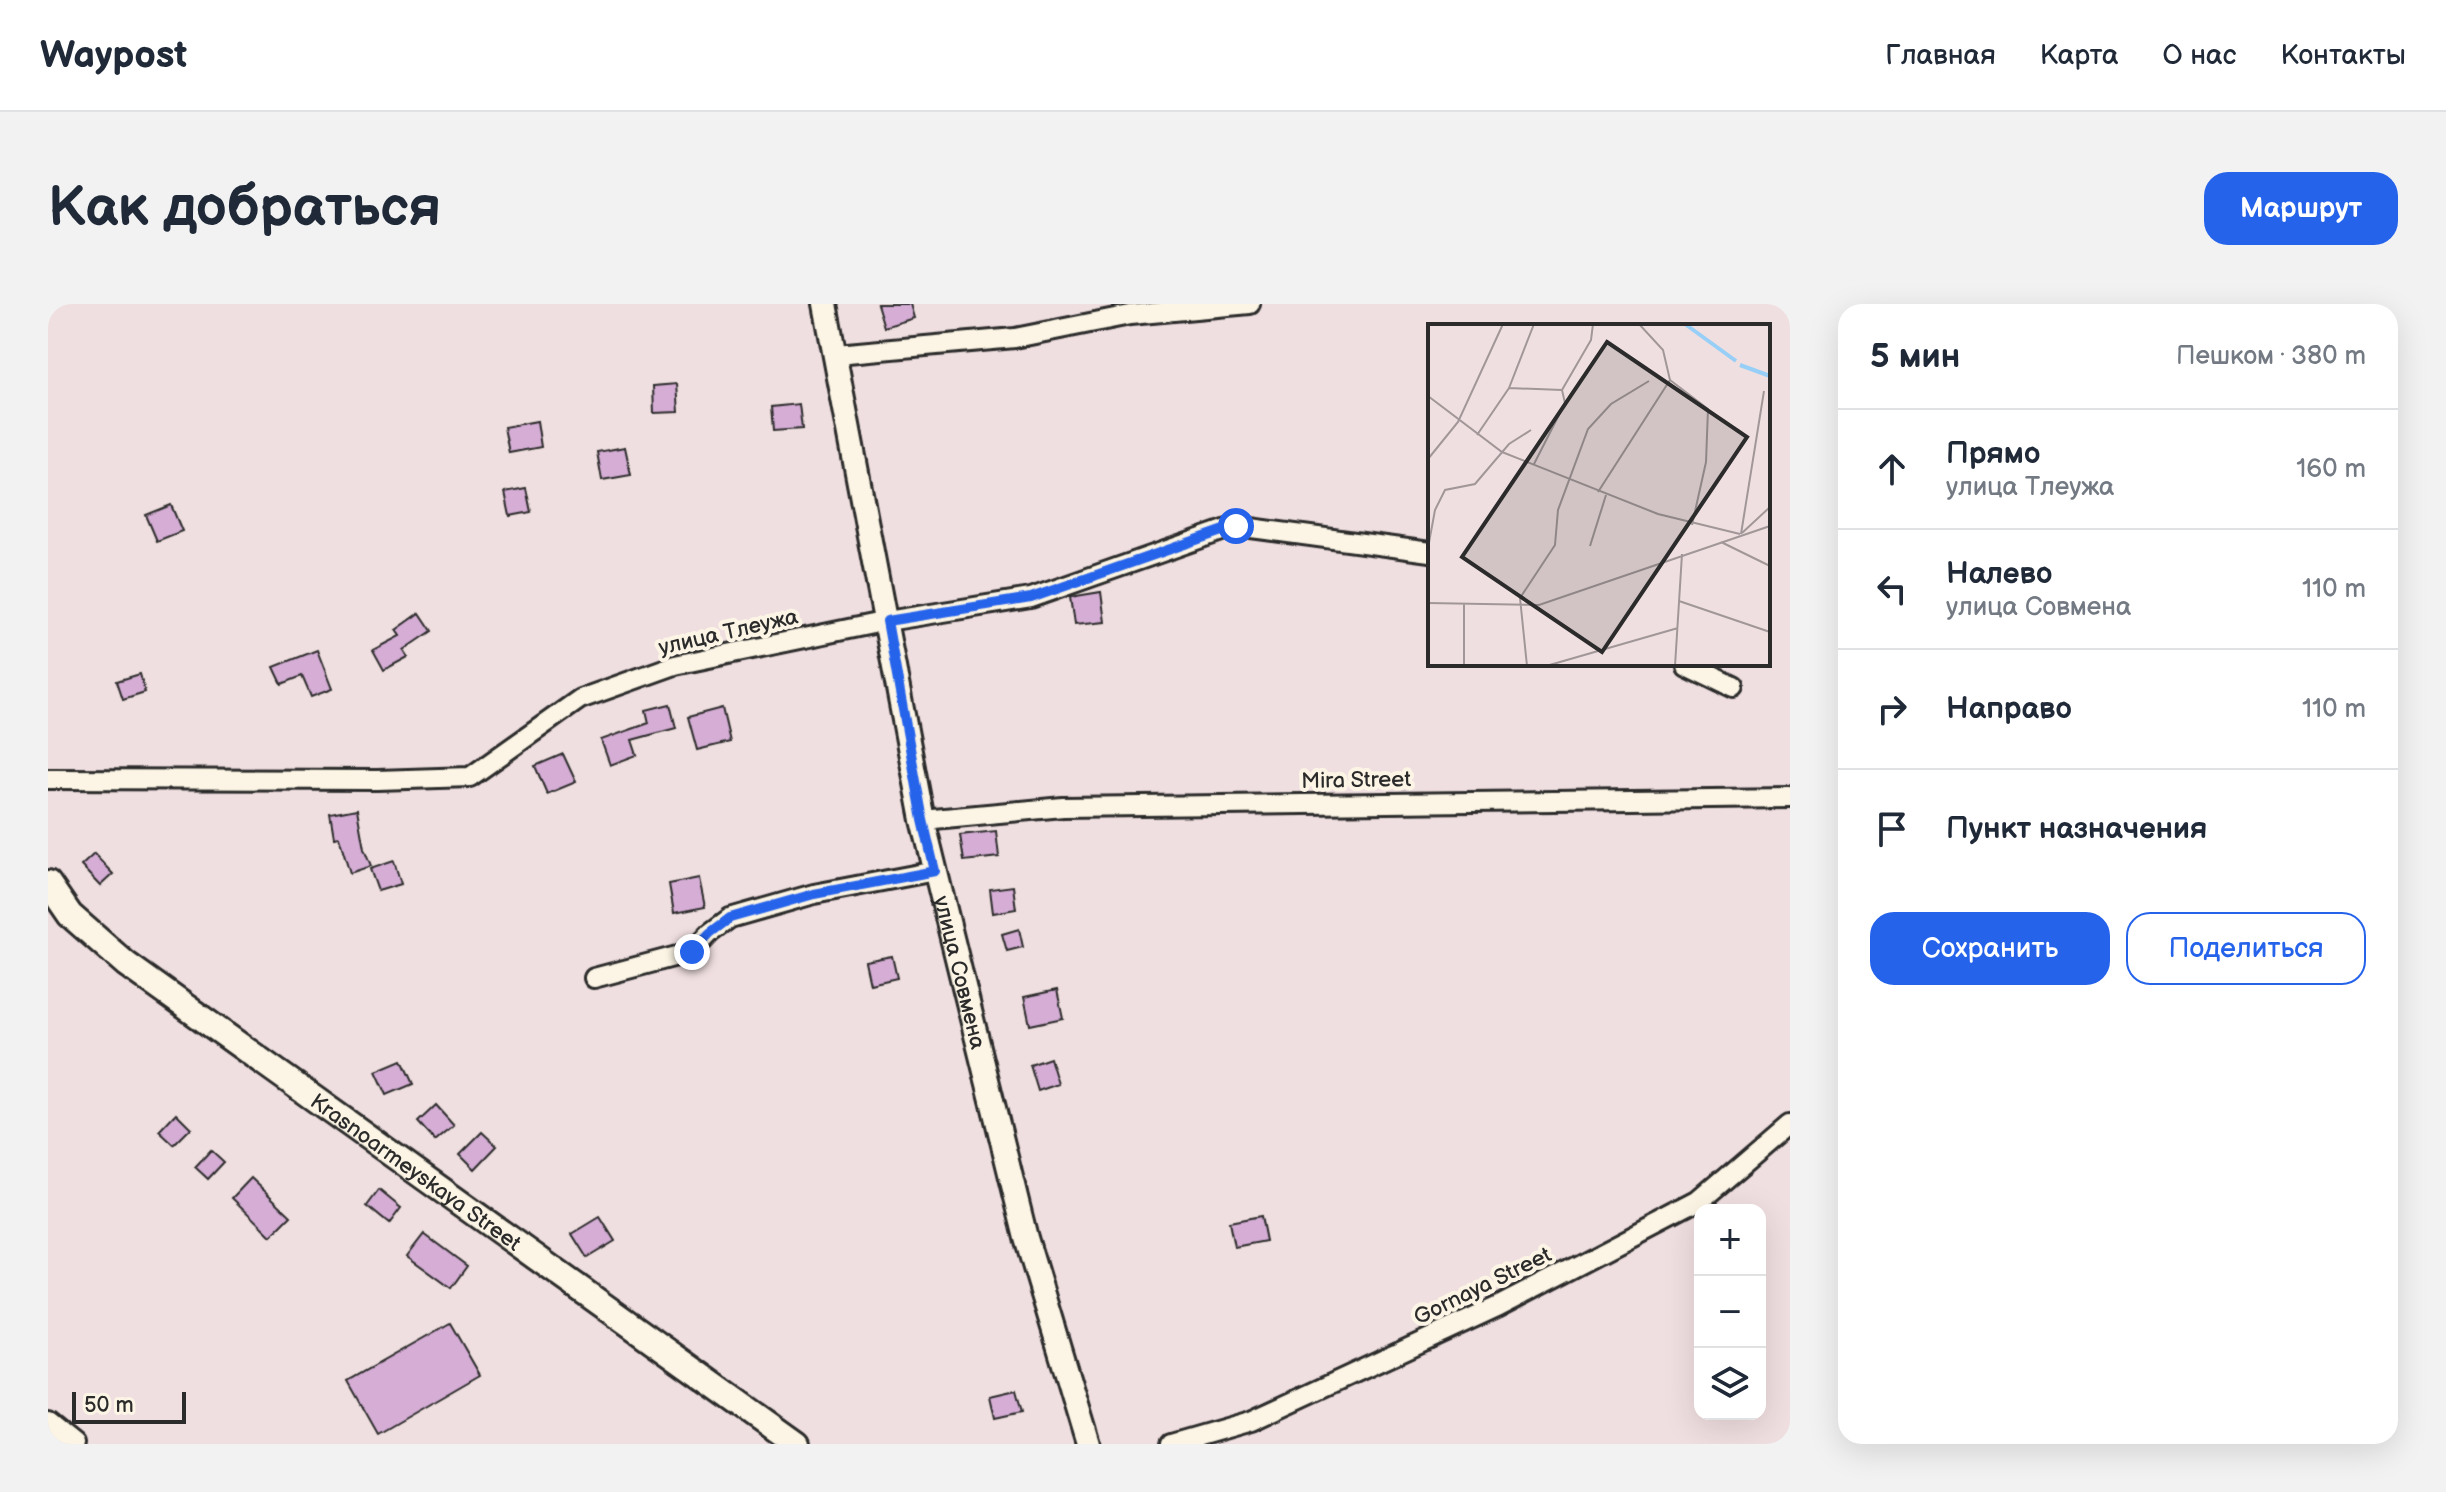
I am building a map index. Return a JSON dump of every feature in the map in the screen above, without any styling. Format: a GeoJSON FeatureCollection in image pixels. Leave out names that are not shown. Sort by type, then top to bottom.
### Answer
{"type":"FeatureCollection","features":[{"type":"Feature","properties":{"kind":"main road","name":"Krasnoarmeyskaya Street"},"geometry":{"type":"LineString","coordinates":[[48,883],[70,915],[126,964],[797,1444]]}},
{"type":"Feature","properties":{"kind":"street","name":"улица Совмена"},"geometry":{"type":"LineString","coordinates":[[825,304],[923,820],[1026,1238],[1088,1444]]}},
{"type":"Feature","properties":{"kind":"street"},"geometry":{"type":"LineString","coordinates":[[836,354],[1015,338],[1130,315],[1250,304]]}},
{"type":"Feature","properties":{"kind":"street","name":"улица Тлеужа"},"geometry":{"type":"LineString","coordinates":[[48,779],[377,780],[470,777],[580,699],[675,665],[887,621],[1031,598],[1236,526],[1428,552]]}},
{"type":"Feature","properties":{"kind":"street"},"geometry":{"type":"LineString","coordinates":[[1688,666],[1734,688]]}},
{"type":"Feature","properties":{"kind":"street","name":"Mira Street"},"geometry":{"type":"LineString","coordinates":[[923,820],[1063,807],[1790,798]]}},
{"type":"Feature","properties":{"kind":"street"},"geometry":{"type":"LineString","coordinates":[[594,978],[692,952],[730,918],[814,894],[935,871]]}},
{"type":"Feature","properties":{"kind":"street","name":"Gornaya Street"},"geometry":{"type":"LineString","coordinates":[[1171,1444],[1251,1421],[1499,1306],[1699,1202],[1790,1124]]}},
{"type":"Feature","properties":{"kind":"street"},"geometry":{"type":"LineString","coordinates":[[48,1423],[74,1444]]}},
{"type":"Feature","properties":{"kind":"building"},"geometry":{"type":"Polygon","coordinates":[[[877,304],[910,304],[914,318],[884,327],[877,304]]]}},
{"type":"Feature","properties":{"kind":"building"},"geometry":{"type":"Polygon","coordinates":[[[677,384],[679,412],[654,413],[653,386],[677,384]]]}},
{"type":"Feature","properties":{"kind":"building"},"geometry":{"type":"Polygon","coordinates":[[[799,404],[802,429],[773,431],[771,407],[799,404]]]}},
{"type":"Feature","properties":{"kind":"building"},"geometry":{"type":"Polygon","coordinates":[[[537,421],[541,447],[509,453],[504,427],[537,421]]]}},
{"type":"Feature","properties":{"kind":"building"},"geometry":{"type":"Polygon","coordinates":[[[625,447],[631,475],[602,480],[597,452],[625,447]]]}},
{"type":"Feature","properties":{"kind":"building"},"geometry":{"type":"Polygon","coordinates":[[[526,488],[531,512],[510,516],[505,492],[526,488]]]}},
{"type":"Feature","properties":{"kind":"building"},"geometry":{"type":"Polygon","coordinates":[[[171,505],[182,531],[157,541],[146,515],[171,505]]]}},
{"type":"Feature","properties":{"kind":"building"},"geometry":{"type":"Polygon","coordinates":[[[1101,592],[1105,622],[1074,625],[1070,597],[1101,592]]]}},
{"type":"Feature","properties":{"kind":"building"},"geometry":{"type":"Polygon","coordinates":[[[420,613],[432,631],[404,650],[408,657],[384,670],[373,650],[400,636],[396,630],[420,613]]]}},
{"type":"Feature","properties":{"kind":"building"},"geometry":{"type":"Polygon","coordinates":[[[317,650],[332,689],[311,697],[302,676],[282,684],[274,667],[317,650]]]}},
{"type":"Feature","properties":{"kind":"building"},"geometry":{"type":"Polygon","coordinates":[[[140,674],[145,692],[123,699],[117,681],[140,674]]]}},
{"type":"Feature","properties":{"kind":"building"},"geometry":{"type":"Polygon","coordinates":[[[670,704],[676,728],[632,740],[637,755],[610,765],[601,740],[649,723],[646,710],[670,704]]]}},
{"type":"Feature","properties":{"kind":"building"},"geometry":{"type":"Polygon","coordinates":[[[722,708],[730,742],[697,750],[688,717],[722,708]]]}},
{"type":"Feature","properties":{"kind":"building"},"geometry":{"type":"Polygon","coordinates":[[[563,754],[576,782],[547,794],[535,766],[563,754]]]}},
{"type":"Feature","properties":{"kind":"building"},"geometry":{"type":"Polygon","coordinates":[[[357,809],[364,848],[371,866],[350,873],[339,837],[334,838],[330,814],[357,809]]]}},
{"type":"Feature","properties":{"kind":"building"},"geometry":{"type":"Polygon","coordinates":[[[996,831],[999,857],[964,861],[960,835],[996,831]]]}},
{"type":"Feature","properties":{"kind":"building"},"geometry":{"type":"Polygon","coordinates":[[[94,854],[113,874],[100,886],[81,866],[94,854]]]}},
{"type":"Feature","properties":{"kind":"building"},"geometry":{"type":"Polygon","coordinates":[[[394,861],[401,884],[378,891],[370,869],[394,861]]]}},
{"type":"Feature","properties":{"kind":"building"},"geometry":{"type":"Polygon","coordinates":[[[699,878],[705,907],[674,913],[669,884],[699,878]]]}},
{"type":"Feature","properties":{"kind":"building"},"geometry":{"type":"Polygon","coordinates":[[[1013,886],[1016,909],[993,913],[990,889],[1013,886]]]}},
{"type":"Feature","properties":{"kind":"building"},"geometry":{"type":"Polygon","coordinates":[[[1019,929],[1023,947],[1007,951],[1002,934],[1019,929]]]}},
{"type":"Feature","properties":{"kind":"building"},"geometry":{"type":"Polygon","coordinates":[[[892,956],[897,978],[870,984],[865,961],[892,956]]]}},
{"type":"Feature","properties":{"kind":"building"},"geometry":{"type":"Polygon","coordinates":[[[1057,990],[1063,1018],[1030,1025],[1024,997],[1057,990]]]}},
{"type":"Feature","properties":{"kind":"building"},"geometry":{"type":"Polygon","coordinates":[[[1050,1058],[1058,1084],[1038,1091],[1030,1065],[1050,1058]]]}},
{"type":"Feature","properties":{"kind":"building"},"geometry":{"type":"Polygon","coordinates":[[[402,1060],[413,1084],[387,1095],[376,1071],[402,1060]]]}},
{"type":"Feature","properties":{"kind":"building"},"geometry":{"type":"Polygon","coordinates":[[[436,1105],[454,1125],[435,1141],[418,1122],[436,1105]]]}},
{"type":"Feature","properties":{"kind":"building"},"geometry":{"type":"Polygon","coordinates":[[[176,1113],[191,1128],[174,1145],[159,1131],[176,1113]]]}},
{"type":"Feature","properties":{"kind":"building"},"geometry":{"type":"Polygon","coordinates":[[[482,1132],[497,1146],[475,1169],[460,1154],[482,1132]]]}},
{"type":"Feature","properties":{"kind":"building"},"geometry":{"type":"Polygon","coordinates":[[[211,1150],[224,1162],[208,1179],[195,1167],[211,1150]]]}},
{"type":"Feature","properties":{"kind":"building"},"geometry":{"type":"Polygon","coordinates":[[[251,1178],[291,1216],[271,1236],[232,1198],[251,1178]]]}},
{"type":"Feature","properties":{"kind":"building"},"geometry":{"type":"Polygon","coordinates":[[[379,1190],[401,1208],[389,1224],[367,1206],[379,1190]]]}},
{"type":"Feature","properties":{"kind":"building"},"geometry":{"type":"Polygon","coordinates":[[[1261,1216],[1266,1241],[1234,1247],[1229,1222],[1261,1216]]]}},
{"type":"Feature","properties":{"kind":"building"},"geometry":{"type":"Polygon","coordinates":[[[600,1217],[615,1241],[587,1258],[572,1234],[600,1217]]]}},
{"type":"Feature","properties":{"kind":"building"},"geometry":{"type":"Polygon","coordinates":[[[424,1234],[467,1266],[451,1288],[407,1256],[424,1234]]]}},
{"type":"Feature","properties":{"kind":"building"},"geometry":{"type":"Polygon","coordinates":[[[450,1323],[480,1375],[378,1434],[348,1381],[450,1323]]]}},
{"type":"Feature","properties":{"kind":"building"},"geometry":{"type":"Polygon","coordinates":[[[1016,1390],[1022,1412],[995,1418],[990,1396],[1016,1390]]]}},
{"type":"Feature","properties":{"kind":"route"},"geometry":{"type":"LineString","coordinates":[[692,952],[730,918],[814,894],[935,871],[887,621],[1031,598],[1236,526]]}}]}
